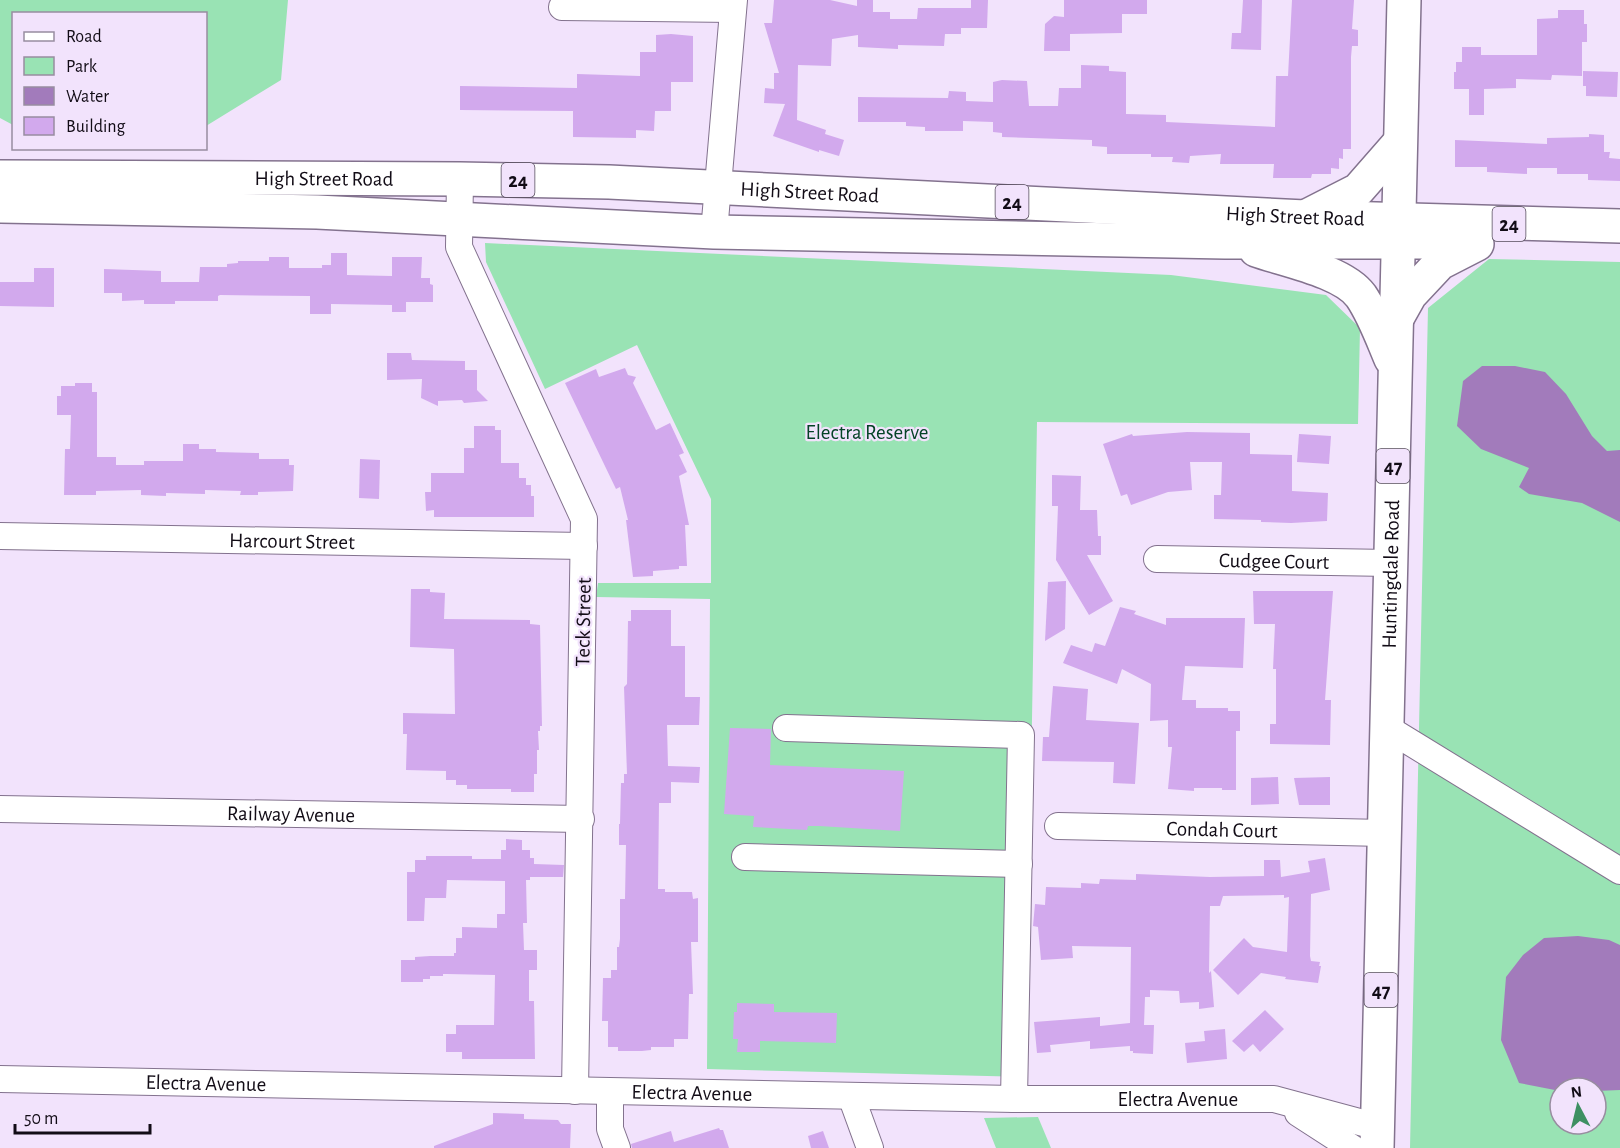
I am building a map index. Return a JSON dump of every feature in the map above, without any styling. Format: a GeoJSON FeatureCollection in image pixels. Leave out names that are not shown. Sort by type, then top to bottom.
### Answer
{"type":"FeatureCollection","features":[{"type":"Feature","properties":{"kind":"main road","name":"Huntingdale Road"},"geometry":{"type":"LineString","coordinates":[[1377,1137],[1404,0]]}},
{"type":"Feature","properties":{"kind":"main road"},"geometry":{"type":"LineString","coordinates":[[1305,217],[1358,190],[1400,142]]}},
{"type":"Feature","properties":{"kind":"main road","name":"High Street Road"},"geometry":{"type":"LineString","coordinates":[[0,177],[460,179],[718,186],[1305,217],[1481,242],[1620,245]]}},
{"type":"Feature","properties":{"kind":"main road","name":"High Street Road"},"geometry":{"type":"LineString","coordinates":[[0,206],[317,212],[714,232],[1225,242],[1398,231],[1620,226]]}},
{"type":"Feature","properties":{"kind":"main road"},"geometry":{"type":"LineString","coordinates":[[1225,242],[1286,260],[1345,282],[1360,295],[1395,369]]}},
{"type":"Feature","properties":{"kind":"main road"},"geometry":{"type":"LineString","coordinates":[[1396,320],[1410,295],[1440,263],[1481,242]]}},
{"type":"Feature","properties":{"kind":"street"},"geometry":{"type":"LineString","coordinates":[[562,7],[733,4],[714,232]]}},
{"type":"Feature","properties":{"kind":"street","name":"Teck Street"},"geometry":{"type":"LineString","coordinates":[[460,179],[459,247],[584,519],[575,1091]]}},
{"type":"Feature","properties":{"kind":"street","name":"Harcourt Street"},"geometry":{"type":"LineString","coordinates":[[0,536],[584,546]]}},
{"type":"Feature","properties":{"kind":"street","name":"Cudgee Court"},"geometry":{"type":"LineString","coordinates":[[1157,559],[1390,563]]}},
{"type":"Feature","properties":{"kind":"street"},"geometry":{"type":"LineString","coordinates":[[1387,728],[1620,871]]}},
{"type":"Feature","properties":{"kind":"street"},"geometry":{"type":"LineString","coordinates":[[786,729],[1021,735],[1014,1099]]}},
{"type":"Feature","properties":{"kind":"street","name":"Railway Avenue"},"geometry":{"type":"LineString","coordinates":[[0,808],[581,819]]}},
{"type":"Feature","properties":{"kind":"street","name":"Condah Court"},"geometry":{"type":"LineString","coordinates":[[1058,826],[1384,833]]}},
{"type":"Feature","properties":{"kind":"street"},"geometry":{"type":"LineString","coordinates":[[745,857],[1019,864]]}},
{"type":"Feature","properties":{"kind":"street","name":"Electra Avenue"},"geometry":{"type":"LineString","coordinates":[[0,1079],[1014,1099],[1274,1099],[1377,1137]]}},
{"type":"Feature","properties":{"kind":"street"},"geometry":{"type":"LineString","coordinates":[[610,1092],[610,1129],[617,1148]]}},
{"type":"Feature","properties":{"kind":"street"},"geometry":{"type":"LineString","coordinates":[[851,1096],[870,1148]]}},
{"type":"Feature","properties":{"kind":"street"},"geometry":{"type":"LineString","coordinates":[[1274,1099],[1352,1148]]}},
{"type":"Feature","properties":{"kind":"green space"},"geometry":{"type":"Polygon","coordinates":[[[0,0],[288,0],[281,80],[207,125],[207,12],[12,12],[12,124],[0,118],[0,0]]]}},
{"type":"Feature","properties":{"kind":"green space","name":"Electra Reserve"},"geometry":{"type":"Polygon","coordinates":[[[485,243],[1171,275],[1326,295],[1360,328],[1358,424],[1037,422],[1026,1077],[707,1069],[710,599],[596,597],[598,583],[711,583],[711,499],[637,345],[545,389],[486,262],[485,243]]]}},
{"type":"Feature","properties":{"kind":"green space"},"geometry":{"type":"Polygon","coordinates":[[[1489,259],[1620,262],[1620,1148],[1410,1148],[1428,308],[1489,259]]]}},
{"type":"Feature","properties":{"kind":"green space"},"geometry":{"type":"Polygon","coordinates":[[[1038,1117],[1051,1148],[996,1148],[984,1118],[1038,1117]]]}},
{"type":"Feature","properties":{"kind":"water"},"geometry":{"type":"Polygon","coordinates":[[[1482,366],[1515,366],[1545,372],[1566,394],[1592,436],[1607,451],[1620,450],[1620,522],[1582,503],[1529,494],[1519,487],[1529,468],[1481,449],[1457,426],[1463,381],[1482,366]]]}},
{"type":"Feature","properties":{"kind":"water"},"geometry":{"type":"Polygon","coordinates":[[[1578,936],[1609,940],[1620,945],[1620,1090],[1608,1090],[1608,1076],[1548,1076],[1548,1089],[1519,1083],[1501,1040],[1506,977],[1523,955],[1544,938],[1578,936]]]}},
{"type":"Feature","properties":{"kind":"building"},"geometry":{"type":"Polygon","coordinates":[[[774,0],[830,0],[857,6],[857,0],[873,0],[873,12],[890,12],[890,19],[917,19],[918,8],[971,8],[971,0],[988,0],[987,28],[961,28],[961,34],[945,34],[944,46],[898,45],[898,49],[858,47],[858,35],[832,39],[831,66],[798,65],[797,120],[826,130],[825,134],[844,140],[839,156],[819,150],[819,152],[773,136],[785,104],[764,103],[765,88],[774,89],[774,73],[779,73],[764,23],[772,23],[774,0]]]}},
{"type":"Feature","properties":{"kind":"building"},"geometry":{"type":"Polygon","coordinates":[[[1064,0],[1147,0],[1147,14],[1122,14],[1122,33],[1070,34],[1070,51],[1044,51],[1045,24],[1054,16],[1064,17],[1064,0]]]}},
{"type":"Feature","properties":{"kind":"building"},"geometry":{"type":"Polygon","coordinates":[[[1243,0],[1262,0],[1261,50],[1231,49],[1232,33],[1241,33],[1243,0]]]}},
{"type":"Feature","properties":{"kind":"building"},"geometry":{"type":"Polygon","coordinates":[[[1292,0],[1354,0],[1352,29],[1358,30],[1358,46],[1352,46],[1351,57],[1351,149],[1343,149],[1343,159],[1339,158],[1339,169],[1331,168],[1331,174],[1312,174],[1311,178],[1273,178],[1274,164],[1220,164],[1221,154],[1190,156],[1189,163],[1172,162],[1173,157],[1151,157],[1151,154],[1107,154],[1107,147],[1092,146],[1092,140],[1002,137],[1002,133],[993,132],[993,122],[963,121],[963,131],[925,131],[925,127],[906,126],[906,122],[858,122],[858,97],[948,98],[949,91],[966,92],[966,101],[993,102],[993,82],[1002,80],[1027,81],[1029,106],[1058,106],[1059,88],[1081,88],[1081,65],[1109,66],[1109,71],[1126,72],[1126,114],[1166,115],[1166,122],[1275,127],[1276,76],[1288,76],[1292,0]]]}},
{"type":"Feature","properties":{"kind":"building"},"geometry":{"type":"Polygon","coordinates":[[[1558,10],[1584,10],[1587,42],[1582,42],[1582,76],[1552,75],[1551,80],[1516,79],[1516,88],[1484,89],[1484,115],[1469,115],[1469,89],[1454,89],[1454,72],[1456,72],[1456,62],[1462,62],[1462,47],[1481,47],[1481,55],[1537,55],[1537,19],[1558,18],[1558,10]]]}},
{"type":"Feature","properties":{"kind":"building"},"geometry":{"type":"Polygon","coordinates":[[[656,35],[693,36],[693,82],[671,82],[671,111],[655,111],[654,131],[636,130],[636,138],[573,137],[573,111],[460,110],[460,86],[577,88],[577,74],[640,76],[640,52],[656,52],[656,35]]]}},
{"type":"Feature","properties":{"kind":"building"},"geometry":{"type":"Polygon","coordinates":[[[1583,71],[1618,72],[1617,97],[1586,96],[1583,71]]]}},
{"type":"Feature","properties":{"kind":"building"},"geometry":{"type":"Polygon","coordinates":[[[1589,134],[1604,135],[1604,152],[1610,152],[1609,158],[1620,159],[1620,181],[1588,180],[1588,174],[1557,174],[1557,168],[1527,168],[1527,174],[1487,172],[1487,167],[1455,167],[1455,140],[1547,144],[1547,138],[1589,137],[1589,134]]]}},
{"type":"Feature","properties":{"kind":"building"},"geometry":{"type":"Polygon","coordinates":[[[331,253],[347,253],[347,275],[392,276],[392,257],[422,257],[421,278],[430,278],[430,284],[433,285],[433,302],[406,302],[406,312],[392,312],[392,305],[331,304],[331,314],[310,314],[310,296],[220,295],[218,301],[144,304],[144,300],[122,301],[122,293],[104,293],[104,269],[161,271],[161,282],[199,282],[200,267],[227,267],[227,264],[238,263],[238,261],[269,261],[269,257],[289,257],[289,268],[322,268],[322,265],[331,265],[331,253]]]}},
{"type":"Feature","properties":{"kind":"building"},"geometry":{"type":"Polygon","coordinates":[[[34,268],[54,268],[54,307],[0,306],[0,282],[34,282],[34,268]]]}},
{"type":"Feature","properties":{"kind":"building"},"geometry":{"type":"Polygon","coordinates":[[[387,353],[411,353],[412,360],[465,361],[465,370],[477,370],[477,390],[488,401],[464,403],[462,400],[438,401],[438,406],[421,398],[422,379],[387,380],[387,353]]]}},
{"type":"Feature","properties":{"kind":"building"},"geometry":{"type":"Polygon","coordinates":[[[625,368],[628,375],[636,377],[633,383],[656,430],[670,423],[684,453],[679,455],[687,472],[679,476],[689,525],[685,525],[687,566],[679,566],[679,569],[653,571],[653,576],[633,577],[626,520],[628,520],[620,487],[616,489],[565,383],[596,369],[599,377],[625,368]]]}},
{"type":"Feature","properties":{"kind":"building"},"geometry":{"type":"Polygon","coordinates":[[[75,383],[92,383],[92,392],[97,392],[97,457],[116,457],[116,465],[144,465],[144,461],[183,461],[183,444],[199,444],[199,449],[216,449],[216,452],[259,453],[259,459],[289,459],[289,465],[294,465],[293,491],[240,495],[241,491],[205,490],[205,494],[166,493],[166,496],[141,495],[141,490],[96,491],[96,495],[64,495],[65,449],[70,449],[71,415],[57,415],[57,396],[61,396],[61,386],[75,386],[75,383]]]}},
{"type":"Feature","properties":{"kind":"building"},"geometry":{"type":"Polygon","coordinates":[[[474,426],[495,426],[495,430],[501,430],[501,463],[519,463],[519,478],[526,478],[526,485],[531,485],[531,496],[534,496],[534,517],[434,517],[434,510],[426,511],[425,492],[431,492],[431,473],[464,473],[464,448],[474,448],[474,426]]]}},
{"type":"Feature","properties":{"kind":"building"},"geometry":{"type":"Polygon","coordinates":[[[1187,432],[1250,433],[1250,454],[1292,455],[1292,491],[1328,493],[1327,521],[1291,523],[1214,519],[1214,495],[1221,495],[1222,462],[1190,462],[1192,490],[1168,492],[1131,505],[1127,494],[1121,496],[1103,444],[1132,434],[1133,436],[1187,432]]]}},
{"type":"Feature","properties":{"kind":"building"},"geometry":{"type":"Polygon","coordinates":[[[1299,434],[1331,436],[1329,464],[1297,462],[1299,434]]]}},
{"type":"Feature","properties":{"kind":"building"},"geometry":{"type":"Polygon","coordinates":[[[360,459],[380,460],[379,499],[359,498],[360,459]]]}},
{"type":"Feature","properties":{"kind":"building"},"geometry":{"type":"Polygon","coordinates":[[[1052,475],[1081,476],[1080,510],[1097,510],[1101,555],[1087,555],[1113,601],[1089,615],[1056,560],[1058,506],[1052,506],[1052,475]]]}},
{"type":"Feature","properties":{"kind":"building"},"geometry":{"type":"Polygon","coordinates":[[[1066,581],[1065,629],[1045,641],[1048,582],[1066,581]]]}},
{"type":"Feature","properties":{"kind":"building"},"geometry":{"type":"Polygon","coordinates":[[[411,589],[430,589],[430,592],[445,593],[444,619],[530,620],[530,624],[540,625],[542,726],[538,731],[539,750],[537,750],[537,774],[534,774],[534,792],[511,792],[511,789],[467,789],[467,785],[456,785],[456,780],[446,780],[446,771],[406,770],[407,734],[403,734],[403,713],[455,714],[454,649],[410,647],[411,589]]]}},
{"type":"Feature","properties":{"kind":"building"},"geometry":{"type":"Polygon","coordinates":[[[1253,591],[1333,591],[1325,700],[1331,700],[1330,745],[1270,744],[1270,724],[1276,724],[1276,669],[1273,669],[1275,624],[1254,624],[1253,591]]]}},
{"type":"Feature","properties":{"kind":"building"},"geometry":{"type":"Polygon","coordinates":[[[1120,607],[1136,611],[1134,614],[1166,625],[1166,618],[1245,618],[1243,668],[1185,666],[1182,700],[1196,700],[1196,708],[1228,708],[1228,711],[1240,711],[1240,731],[1236,731],[1236,790],[1168,789],[1172,747],[1168,747],[1168,720],[1150,721],[1151,684],[1122,669],[1117,684],[1063,663],[1071,645],[1092,652],[1095,643],[1105,646],[1120,607]]]}},
{"type":"Feature","properties":{"kind":"building"},"geometry":{"type":"Polygon","coordinates":[[[631,610],[671,610],[671,646],[685,646],[685,697],[700,697],[699,725],[667,725],[668,766],[700,767],[699,783],[671,782],[671,803],[659,803],[658,889],[665,889],[665,892],[692,892],[693,899],[698,898],[698,942],[691,942],[693,994],[689,994],[688,1039],[674,1039],[674,1047],[618,1051],[618,1047],[608,1047],[608,1021],[602,1021],[603,978],[611,978],[611,970],[617,970],[620,899],[625,899],[626,845],[619,845],[619,824],[621,783],[624,783],[624,774],[627,774],[624,687],[627,684],[628,621],[631,621],[631,610]]]}},
{"type":"Feature","properties":{"kind":"building"},"geometry":{"type":"Polygon","coordinates":[[[1053,686],[1088,689],[1086,720],[1139,723],[1135,784],[1113,783],[1114,762],[1042,761],[1043,737],[1049,737],[1053,686]]]}},
{"type":"Feature","properties":{"kind":"building"},"geometry":{"type":"Polygon","coordinates":[[[730,728],[771,729],[770,765],[904,771],[900,831],[819,826],[808,826],[807,830],[753,827],[754,816],[724,814],[730,728]]]}},
{"type":"Feature","properties":{"kind":"building"},"geometry":{"type":"Polygon","coordinates":[[[1278,777],[1279,804],[1251,805],[1251,778],[1278,777]]]}},
{"type":"Feature","properties":{"kind":"building"},"geometry":{"type":"Polygon","coordinates":[[[1330,777],[1330,805],[1299,805],[1294,778],[1330,777]]]}},
{"type":"Feature","properties":{"kind":"building"},"geometry":{"type":"Polygon","coordinates":[[[506,839],[522,840],[522,850],[530,850],[530,858],[534,858],[534,864],[564,865],[563,877],[530,877],[530,880],[526,880],[527,923],[523,923],[524,950],[537,950],[537,970],[529,970],[529,1001],[534,1001],[535,1059],[462,1059],[462,1052],[446,1052],[446,1034],[456,1034],[456,1025],[494,1025],[495,975],[443,974],[443,976],[430,976],[430,979],[423,979],[423,982],[401,982],[401,960],[415,960],[415,957],[454,956],[456,938],[462,938],[462,927],[497,928],[497,914],[505,914],[505,881],[447,880],[446,898],[425,898],[424,921],[407,921],[407,872],[415,872],[415,860],[426,860],[426,856],[472,856],[472,859],[501,859],[501,850],[506,850],[506,839]]]}},
{"type":"Feature","properties":{"kind":"building"},"geometry":{"type":"Polygon","coordinates":[[[1325,858],[1330,890],[1311,894],[1310,956],[1311,961],[1320,962],[1318,983],[1261,973],[1238,995],[1213,970],[1244,938],[1253,947],[1287,952],[1289,897],[1284,898],[1284,895],[1223,896],[1220,906],[1210,906],[1209,973],[1211,971],[1214,1007],[1199,1009],[1199,1002],[1180,1003],[1179,991],[1150,990],[1150,997],[1145,997],[1144,1025],[1154,1025],[1153,1054],[1133,1053],[1130,1051],[1130,1046],[1090,1049],[1090,1041],[1050,1045],[1051,1052],[1037,1053],[1034,1022],[1100,1017],[1100,1026],[1130,1023],[1131,947],[1072,946],[1073,958],[1041,960],[1038,927],[1033,926],[1035,904],[1045,905],[1046,887],[1081,888],[1081,883],[1099,884],[1100,879],[1136,880],[1136,874],[1210,877],[1264,876],[1264,860],[1280,860],[1281,877],[1310,872],[1308,861],[1325,858]]]}},
{"type":"Feature","properties":{"kind":"building"},"geometry":{"type":"Polygon","coordinates":[[[737,1003],[774,1004],[774,1012],[837,1013],[836,1043],[760,1041],[760,1052],[737,1052],[738,1039],[733,1039],[734,1012],[737,1012],[737,1003]]]}},
{"type":"Feature","properties":{"kind":"building"},"geometry":{"type":"Polygon","coordinates":[[[1265,1010],[1284,1029],[1260,1052],[1253,1044],[1244,1052],[1232,1041],[1265,1010]]]}},
{"type":"Feature","properties":{"kind":"building"},"geometry":{"type":"Polygon","coordinates":[[[1225,1029],[1227,1059],[1187,1063],[1185,1043],[1205,1041],[1204,1031],[1225,1029]]]}},
{"type":"Feature","properties":{"kind":"building"},"geometry":{"type":"Polygon","coordinates":[[[493,1113],[524,1114],[524,1119],[558,1120],[561,1124],[571,1124],[570,1148],[434,1148],[434,1146],[493,1124],[493,1113]]]}},
{"type":"Feature","properties":{"kind":"building"},"geometry":{"type":"Polygon","coordinates":[[[719,1128],[723,1130],[729,1148],[632,1148],[631,1144],[671,1131],[674,1142],[719,1128]]]}},
{"type":"Feature","properties":{"kind":"building"},"geometry":{"type":"Polygon","coordinates":[[[823,1131],[829,1148],[811,1148],[808,1136],[823,1131]]]}}]}
